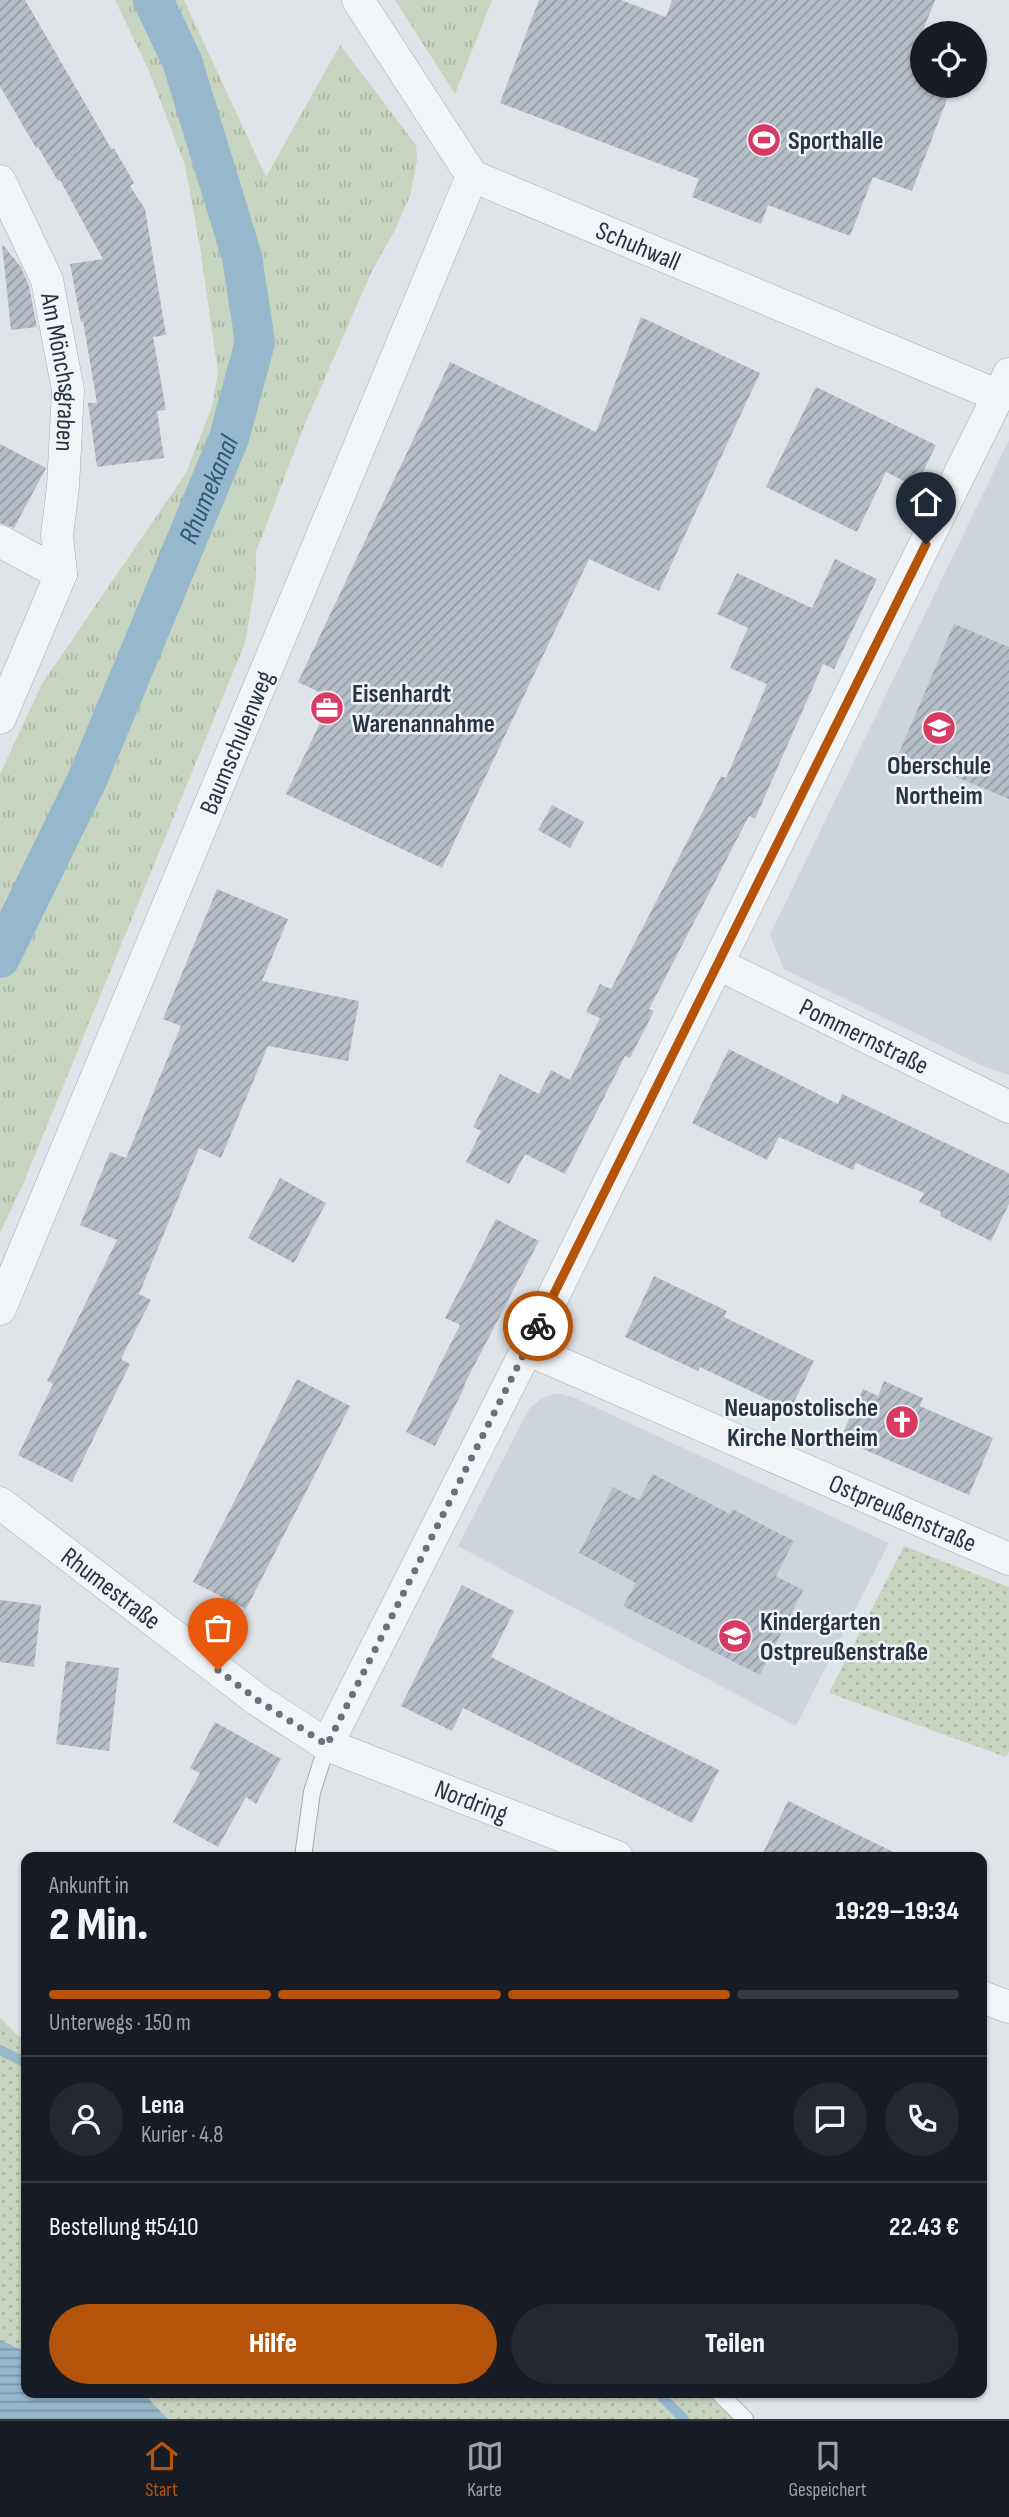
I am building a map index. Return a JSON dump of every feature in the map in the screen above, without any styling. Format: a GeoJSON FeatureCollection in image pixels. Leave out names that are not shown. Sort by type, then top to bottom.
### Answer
{"type":"FeatureCollection","features":[{"type":"Feature","properties":{"kind":"street"},"geometry":{"type":"LineString","coordinates":[[358,0],[472,176]]}},
{"type":"Feature","properties":{"kind":"street","name":"Schuhwall"},"geometry":{"type":"LineString","coordinates":[[472,176],[1004,385]]}},
{"type":"Feature","properties":{"kind":"street","name":"Baumschulenweg"},"geometry":{"type":"LineString","coordinates":[[0,1309],[472,176]]}},
{"type":"Feature","properties":{"kind":"street","name":"Am Mönchsgraben"},"geometry":{"type":"LineString","coordinates":[[0,181],[47,280],[68,390],[57,535],[61,574],[0,719]]}},
{"type":"Feature","properties":{"kind":"street"},"geometry":{"type":"LineString","coordinates":[[327,1745],[527,1349],[1004,385]]}},
{"type":"Feature","properties":{"kind":"street"},"geometry":{"type":"LineString","coordinates":[[0,541],[61,574]]}},
{"type":"Feature","properties":{"kind":"street","name":"Pommernstraße"},"geometry":{"type":"LineString","coordinates":[[718,964],[1009,1107]]}},
{"type":"Feature","properties":{"kind":"street","name":"Ostpreußenstraße"},"geometry":{"type":"LineString","coordinates":[[527,1349],[1009,1559]]}},
{"type":"Feature","properties":{"kind":"street","name":"Rhumestraße"},"geometry":{"type":"LineString","coordinates":[[0,1503],[259,1701],[327,1745]]}},
{"type":"Feature","properties":{"kind":"street","name":"Nordring"},"geometry":{"type":"LineString","coordinates":[[327,1745],[604,1852]]}},
{"type":"Feature","properties":{"kind":"street"},"geometry":{"type":"LineString","coordinates":[[987,1999],[1009,2007]]}},
{"type":"Feature","properties":{"kind":"lane"},"geometry":{"type":"LineString","coordinates":[[304,1852],[312,1792],[327,1745]]}},
{"type":"Feature","properties":{"kind":"lane"},"geometry":{"type":"LineString","coordinates":[[724,2398],[745,2419]]}},
{"type":"Feature","properties":{"kind":"shaded area","name":"Oberschule Northeim"},"geometry":{"type":"Polygon","coordinates":[[[1009,440],[1009,1075],[983,1066],[784,969],[770,935],[1009,440]]]}},
{"type":"Feature","properties":{"kind":"shaded area","name":"Kindergarten Ostpreußenstraße"},"geometry":{"type":"Polygon","coordinates":[[[557,1393],[575,1398],[889,1543],[796,1726],[458,1546],[529,1409],[542,1398],[557,1393]]]}},
{"type":"Feature","properties":{"kind":"green space"},"geometry":{"type":"Polygon","coordinates":[[[115,0],[184,0],[266,177],[340,45],[416,145],[417,160],[410,196],[372,271],[306,421],[256,552],[256,579],[245,643],[23,1184],[0,1233],[0,774],[42,684],[186,473],[212,407],[218,373],[185,165],[149,71],[115,0]]]}},
{"type":"Feature","properties":{"kind":"green space"},"geometry":{"type":"Polygon","coordinates":[[[395,0],[492,0],[455,94],[395,0]]]}},
{"type":"Feature","properties":{"kind":"green space"},"geometry":{"type":"Polygon","coordinates":[[[904,1546],[1009,1587],[1009,1751],[1006,1757],[829,1693],[904,1546]]]}},
{"type":"Feature","properties":{"kind":"green space"},"geometry":{"type":"Polygon","coordinates":[[[0,2018],[21,2037],[21,2398],[711,2398],[732,2419],[0,2419],[0,2018]]]}},
{"type":"Feature","properties":{"kind":"water"},"geometry":{"type":"Polygon","coordinates":[[[0,2340],[21,2350],[21,2398],[148,2398],[168,2419],[0,2419],[0,2340]]]}},
{"type":"Feature","properties":{"kind":"building"},"geometry":{"type":"Polygon","coordinates":[[[0,0],[25,0],[112,150],[114,148],[134,183],[130,186],[145,209],[166,335],[153,337],[166,410],[157,411],[164,458],[97,467],[88,403],[97,403],[70,264],[103,259],[60,180],[58,181],[38,147],[36,148],[0,86],[0,0]]]}},
{"type":"Feature","properties":{"kind":"building","name":"Sporthalle"},"geometry":{"type":"Polygon","coordinates":[[[539,0],[621,0],[666,17],[672,0],[935,0],[927,21],[910,21],[910,98],[947,98],[912,191],[873,177],[850,236],[768,205],[761,224],[692,197],[699,179],[500,103],[539,0]]]}},
{"type":"Feature","properties":{"kind":"building"},"geometry":{"type":"Polygon","coordinates":[[[2,244],[21,267],[29,286],[37,327],[11,330],[2,244]]]}},
{"type":"Feature","properties":{"kind":"building"},"geometry":{"type":"Polygon","coordinates":[[[641,317],[760,373],[659,591],[589,559],[442,868],[286,794],[332,698],[298,682],[450,362],[596,432],[641,317]]]}},
{"type":"Feature","properties":{"kind":"building"},"geometry":{"type":"Polygon","coordinates":[[[816,387],[936,445],[916,487],[886,472],[857,532],[766,487],[816,387]]]}},
{"type":"Feature","properties":{"kind":"building"},"geometry":{"type":"Polygon","coordinates":[[[0,444],[46,468],[14,528],[0,523],[0,444]]]}},
{"type":"Feature","properties":{"kind":"building"},"geometry":{"type":"Polygon","coordinates":[[[835,559],[877,579],[834,669],[823,664],[755,819],[749,816],[649,1009],[654,1011],[630,1058],[625,1056],[565,1174],[525,1154],[509,1184],[466,1162],[481,1131],[473,1127],[500,1074],[539,1094],[551,1070],[570,1080],[600,1018],[586,1012],[600,984],[611,989],[721,776],[726,778],[767,684],[730,668],[748,628],[717,614],[737,573],[812,608],[835,559]]]}},
{"type":"Feature","properties":{"kind":"building","name":"Oberschule Northeim"},"geometry":{"type":"Polygon","coordinates":[[[954,624],[1009,647],[1009,799],[899,753],[954,624]]]}},
{"type":"Feature","properties":{"kind":"building"},"geometry":{"type":"Polygon","coordinates":[[[552,805],[584,822],[570,848],[538,830],[552,805]]]}},
{"type":"Feature","properties":{"kind":"building"},"geometry":{"type":"Polygon","coordinates":[[[217,889],[288,919],[262,981],[359,1001],[348,1061],[268,1046],[221,1158],[199,1148],[139,1294],[151,1300],[121,1359],[130,1364],[72,1482],[18,1455],[53,1384],[47,1381],[117,1240],[80,1225],[110,1152],[126,1158],[181,1026],[163,1019],[217,889]]]}},
{"type":"Feature","properties":{"kind":"building"},"geometry":{"type":"Polygon","coordinates":[[[729,1049],[838,1104],[842,1094],[1009,1173],[1009,1204],[991,1241],[940,1216],[941,1212],[919,1202],[924,1193],[856,1163],[853,1170],[779,1137],[767,1160],[692,1123],[729,1049]]]}},
{"type":"Feature","properties":{"kind":"building"},"geometry":{"type":"Polygon","coordinates":[[[280,1178],[326,1203],[294,1263],[248,1238],[280,1178]]]}},
{"type":"Feature","properties":{"kind":"building"},"geometry":{"type":"Polygon","coordinates":[[[496,1219],[539,1241],[435,1446],[406,1432],[460,1325],[445,1318],[496,1219]]]}},
{"type":"Feature","properties":{"kind":"building"},"geometry":{"type":"Polygon","coordinates":[[[654,1276],[727,1311],[724,1317],[814,1361],[790,1410],[700,1367],[698,1371],[625,1337],[654,1276]]]}},
{"type":"Feature","properties":{"kind":"building"},"geometry":{"type":"Polygon","coordinates":[[[297,1379],[350,1406],[246,1609],[193,1582],[297,1379]]]}},
{"type":"Feature","properties":{"kind":"building","name":"Neuapostolische Kirche Northeim"},"geometry":{"type":"Polygon","coordinates":[[[884,1381],[923,1398],[920,1406],[993,1438],[969,1495],[840,1439],[863,1389],[878,1396],[884,1381]]]}},
{"type":"Feature","properties":{"kind":"building"},"geometry":{"type":"Polygon","coordinates":[[[653,1474],[730,1514],[732,1509],[794,1541],[776,1576],[803,1590],[760,1675],[623,1606],[636,1583],[579,1553],[613,1487],[639,1500],[653,1474]]]}},
{"type":"Feature","properties":{"kind":"building"},"geometry":{"type":"Polygon","coordinates":[[[462,1585],[514,1611],[491,1657],[719,1770],[692,1823],[463,1708],[452,1731],[401,1706],[462,1585]]]}},
{"type":"Feature","properties":{"kind":"building"},"geometry":{"type":"Polygon","coordinates":[[[0,1600],[41,1605],[34,1667],[0,1662],[0,1600]]]}},
{"type":"Feature","properties":{"kind":"building"},"geometry":{"type":"Polygon","coordinates":[[[66,1661],[119,1668],[109,1751],[56,1744],[66,1661]]]}},
{"type":"Feature","properties":{"kind":"building"},"geometry":{"type":"Polygon","coordinates":[[[215,1722],[281,1759],[256,1804],[246,1797],[218,1847],[173,1822],[200,1773],[190,1768],[215,1722]]]}},
{"type":"Feature","properties":{"kind":"building"},"geometry":{"type":"Polygon","coordinates":[[[788,1801],[894,1852],[763,1852],[788,1801]]]}},
{"type":"Feature","properties":{"kind":"waterway","name":"Rhumekanal"},"geometry":{"type":"LineString","coordinates":[[0,958],[87,780],[229,438],[255,342],[242,257],[182,61],[153,0]]}},
{"type":"Feature","properties":{"kind":"waterway"},"geometry":{"type":"LineString","coordinates":[[0,2050],[21,2060]]}},
{"type":"Feature","properties":{"kind":"waterway"},"geometry":{"type":"LineString","coordinates":[[663,2398],[684,2419]]}},
{"type":"Feature","properties":{"kind":"way so far"},"geometry":{"type":"LineString","coordinates":[[218,1670],[259,1701],[327,1745],[538,1326]]}},
{"type":"Feature","properties":{"kind":"place","name":"Sporthalle"},"geometry":{"type":"Point","coordinates":[764,140]}},
{"type":"Feature","properties":{"kind":"place","name":"Eisenhardt Warenannahme"},"geometry":{"type":"Point","coordinates":[327,708]}},
{"type":"Feature","properties":{"kind":"place","name":"Oberschule Northeim"},"geometry":{"type":"Point","coordinates":[939,728]}},
{"type":"Feature","properties":{"kind":"place","name":"Neuapostolische Kirche Northeim"},"geometry":{"type":"Point","coordinates":[902,1422]}},
{"type":"Feature","properties":{"kind":"place","name":"Kindergarten Ostpreußenstraße"},"geometry":{"type":"Point","coordinates":[735,1636]}},
{"type":"Feature","properties":{"kind":"route"},"geometry":{"type":"LineString","coordinates":[[538,1326],[926,544]]}}]}
